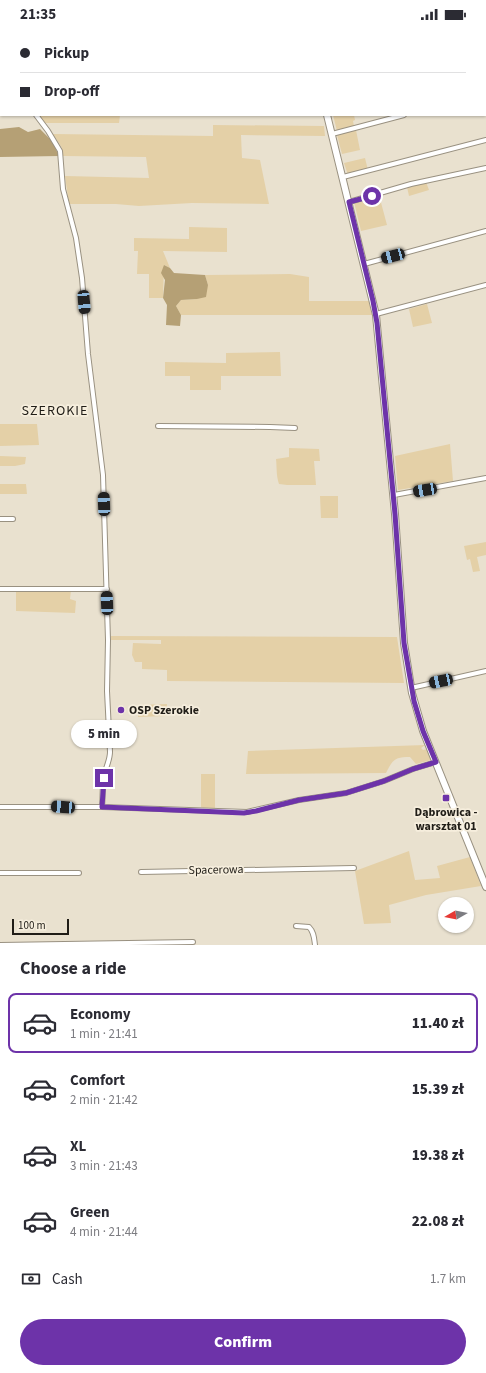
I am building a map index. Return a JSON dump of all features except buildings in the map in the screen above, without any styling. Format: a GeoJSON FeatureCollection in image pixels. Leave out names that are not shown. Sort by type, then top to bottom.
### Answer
{"type":"FeatureCollection","features":[{"type":"Feature","properties":{"kind":"street"},"geometry":{"type":"LineString","coordinates":[[0,40],[0,45]]}},
{"type":"Feature","properties":{"kind":"street"},"geometry":{"type":"LineString","coordinates":[[37,116],[60,151],[63,189],[76,238],[81,274],[88,354],[103,475],[110,752],[109,763],[105,770],[102,807]]}},
{"type":"Feature","properties":{"kind":"street"},"geometry":{"type":"LineString","coordinates":[[327,116],[376,314],[394,495],[401,618],[411,688],[419,718],[486,887]]}},
{"type":"Feature","properties":{"kind":"street"},"geometry":{"type":"LineString","coordinates":[[332,134],[400,116]]}},
{"type":"Feature","properties":{"kind":"street"},"geometry":{"type":"LineString","coordinates":[[343,177],[486,140]]}},
{"type":"Feature","properties":{"kind":"street"},"geometry":{"type":"LineString","coordinates":[[349,202],[411,184],[486,168]]}},
{"type":"Feature","properties":{"kind":"street"},"geometry":{"type":"LineString","coordinates":[[364,264],[486,231]]}},
{"type":"Feature","properties":{"kind":"street"},"geometry":{"type":"LineString","coordinates":[[376,314],[486,285]]}},
{"type":"Feature","properties":{"kind":"street"},"geometry":{"type":"LineString","coordinates":[[158,426],[295,428]]}},
{"type":"Feature","properties":{"kind":"street"},"geometry":{"type":"LineString","coordinates":[[394,495],[486,478]]}},
{"type":"Feature","properties":{"kind":"street"},"geometry":{"type":"LineString","coordinates":[[0,519],[13,519]]}},
{"type":"Feature","properties":{"kind":"street"},"geometry":{"type":"LineString","coordinates":[[0,589],[107,589]]}},
{"type":"Feature","properties":{"kind":"street"},"geometry":{"type":"LineString","coordinates":[[411,688],[486,671]]}},
{"type":"Feature","properties":{"kind":"street"},"geometry":{"type":"LineString","coordinates":[[0,807],[102,807],[234,813],[250,812],[299,800],[346,793],[436,762]]}},
{"type":"Feature","properties":{"kind":"street","name":"Spacerowa"},"geometry":{"type":"LineString","coordinates":[[141,872],[354,868]]}},
{"type":"Feature","properties":{"kind":"street"},"geometry":{"type":"LineString","coordinates":[[0,873],[79,873]]}},
{"type":"Feature","properties":{"kind":"street"},"geometry":{"type":"LineString","coordinates":[[296,926],[310,928],[315,945]]}},
{"type":"Feature","properties":{"kind":"street"},"geometry":{"type":"LineString","coordinates":[[0,945],[193,942]]}},
{"type":"Feature","properties":{"kind":"shaded area"},"geometry":{"type":"Polygon","coordinates":[[[40,116],[120,116],[119,123],[45,123],[40,116]]]}},
{"type":"Feature","properties":{"kind":"shaded area"},"geometry":{"type":"Polygon","coordinates":[[[333,116],[354,116],[354,126],[337,131],[333,116]]]}},
{"type":"Feature","properties":{"kind":"shaded area"},"geometry":{"type":"Polygon","coordinates":[[[213,125],[324,126],[325,136],[241,135],[242,158],[260,160],[269,204],[192,203],[139,206],[116,204],[69,204],[65,176],[149,178],[146,157],[63,156],[62,148],[53,134],[213,136],[213,125]]]}},
{"type":"Feature","properties":{"kind":"shaded area"},"geometry":{"type":"Polygon","coordinates":[[[19,127],[28,132],[40,129],[52,141],[59,156],[0,157],[0,129],[19,127]]]}},
{"type":"Feature","properties":{"kind":"shaded area"},"geometry":{"type":"Polygon","coordinates":[[[356,130],[360,150],[342,154],[337,135],[356,130]]]}},
{"type":"Feature","properties":{"kind":"shaded area"},"geometry":{"type":"Polygon","coordinates":[[[365,158],[368,170],[348,175],[344,163],[365,158]]]}},
{"type":"Feature","properties":{"kind":"shaded area"},"geometry":{"type":"Polygon","coordinates":[[[426,182],[429,190],[409,196],[407,187],[426,182]]]}},
{"type":"Feature","properties":{"kind":"shaded area"},"geometry":{"type":"Polygon","coordinates":[[[379,195],[387,225],[361,231],[354,202],[379,195]]]}},
{"type":"Feature","properties":{"kind":"shaded area"},"geometry":{"type":"Polygon","coordinates":[[[189,227],[227,228],[227,252],[163,251],[170,268],[164,265],[163,298],[149,298],[149,274],[137,274],[138,251],[134,251],[134,238],[189,239],[189,227]]]}},
{"type":"Feature","properties":{"kind":"shaded area"},"geometry":{"type":"Polygon","coordinates":[[[164,265],[170,268],[174,273],[205,275],[208,285],[206,297],[181,300],[176,306],[181,315],[180,326],[166,325],[167,305],[163,298],[165,280],[161,273],[164,265]]]}},
{"type":"Feature","properties":{"kind":"shaded area"},"geometry":{"type":"Polygon","coordinates":[[[290,274],[309,277],[309,301],[369,301],[372,315],[181,315],[176,306],[181,300],[197,299],[208,285],[205,275],[290,274]]]}},
{"type":"Feature","properties":{"kind":"shaded area"},"geometry":{"type":"Polygon","coordinates":[[[427,304],[432,323],[413,327],[409,309],[427,304]]]}},
{"type":"Feature","properties":{"kind":"shaded area"},"geometry":{"type":"Polygon","coordinates":[[[280,352],[281,376],[221,376],[221,390],[190,390],[190,376],[165,376],[165,362],[226,363],[226,353],[280,352]]]}},
{"type":"Feature","properties":{"kind":"shaded area"},"geometry":{"type":"Polygon","coordinates":[[[0,424],[37,424],[39,445],[0,446],[0,424]]]}},
{"type":"Feature","properties":{"kind":"shaded area"},"geometry":{"type":"Polygon","coordinates":[[[450,444],[453,481],[398,490],[395,456],[450,444]]]}},
{"type":"Feature","properties":{"kind":"shaded area"},"geometry":{"type":"Polygon","coordinates":[[[289,448],[319,449],[320,461],[314,461],[316,485],[279,484],[276,459],[289,457],[289,448]]]}},
{"type":"Feature","properties":{"kind":"shaded area"},"geometry":{"type":"Polygon","coordinates":[[[0,456],[26,457],[25,464],[0,466],[0,456]]]}},
{"type":"Feature","properties":{"kind":"shaded area"},"geometry":{"type":"Polygon","coordinates":[[[0,484],[26,484],[27,494],[0,494],[0,484]]]}},
{"type":"Feature","properties":{"kind":"shaded area"},"geometry":{"type":"Polygon","coordinates":[[[320,496],[338,496],[338,518],[321,518],[320,496]]]}},
{"type":"Feature","properties":{"kind":"shaded area"},"geometry":{"type":"Polygon","coordinates":[[[486,542],[486,555],[477,557],[480,571],[473,572],[470,559],[467,560],[464,546],[486,542]]]}},
{"type":"Feature","properties":{"kind":"shaded area"},"geometry":{"type":"Polygon","coordinates":[[[16,590],[71,590],[70,599],[76,601],[75,613],[16,611],[16,590]]]}},
{"type":"Feature","properties":{"kind":"shaded area"},"geometry":{"type":"Polygon","coordinates":[[[111,636],[397,637],[404,683],[167,681],[167,670],[142,669],[142,662],[135,662],[132,655],[133,643],[161,644],[161,640],[111,640],[111,636]]]}},
{"type":"Feature","properties":{"kind":"shaded area"},"geometry":{"type":"Polygon","coordinates":[[[167,704],[166,716],[138,717],[138,705],[167,704]]]}},
{"type":"Feature","properties":{"kind":"shaded area"},"geometry":{"type":"Polygon","coordinates":[[[425,745],[421,748],[423,750],[427,749],[431,760],[416,764],[410,757],[398,758],[393,762],[386,773],[246,774],[248,751],[425,745]]]}},
{"type":"Feature","properties":{"kind":"shaded area"},"geometry":{"type":"Polygon","coordinates":[[[201,774],[215,774],[215,809],[201,807],[201,774]]]}},
{"type":"Feature","properties":{"kind":"shaded area"},"geometry":{"type":"Polygon","coordinates":[[[409,851],[415,880],[440,878],[437,866],[470,857],[481,886],[426,895],[389,905],[391,923],[364,924],[355,871],[409,851]]]}},
{"type":"Feature","properties":{"kind":"place","name":"OSP Szerokie"},"geometry":{"type":"Point","coordinates":[121,710]}},
{"type":"Feature","properties":{"kind":"place","name":"Dąbrowica - warsztat 01"},"geometry":{"type":"Point","coordinates":[446,798]}},
{"type":"Feature","properties":{"kind":"district","name":"SZEROKIE"},"geometry":{"type":"Point","coordinates":[55,411]}},
{"type":"Feature","properties":{"kind":"route"},"geometry":{"type":"LineString","coordinates":[[104,778],[102,807],[244,813],[299,800],[346,793],[436,762],[423,731],[408,675],[401,618],[395,514],[377,323],[349,202],[372,196]]}}]}
